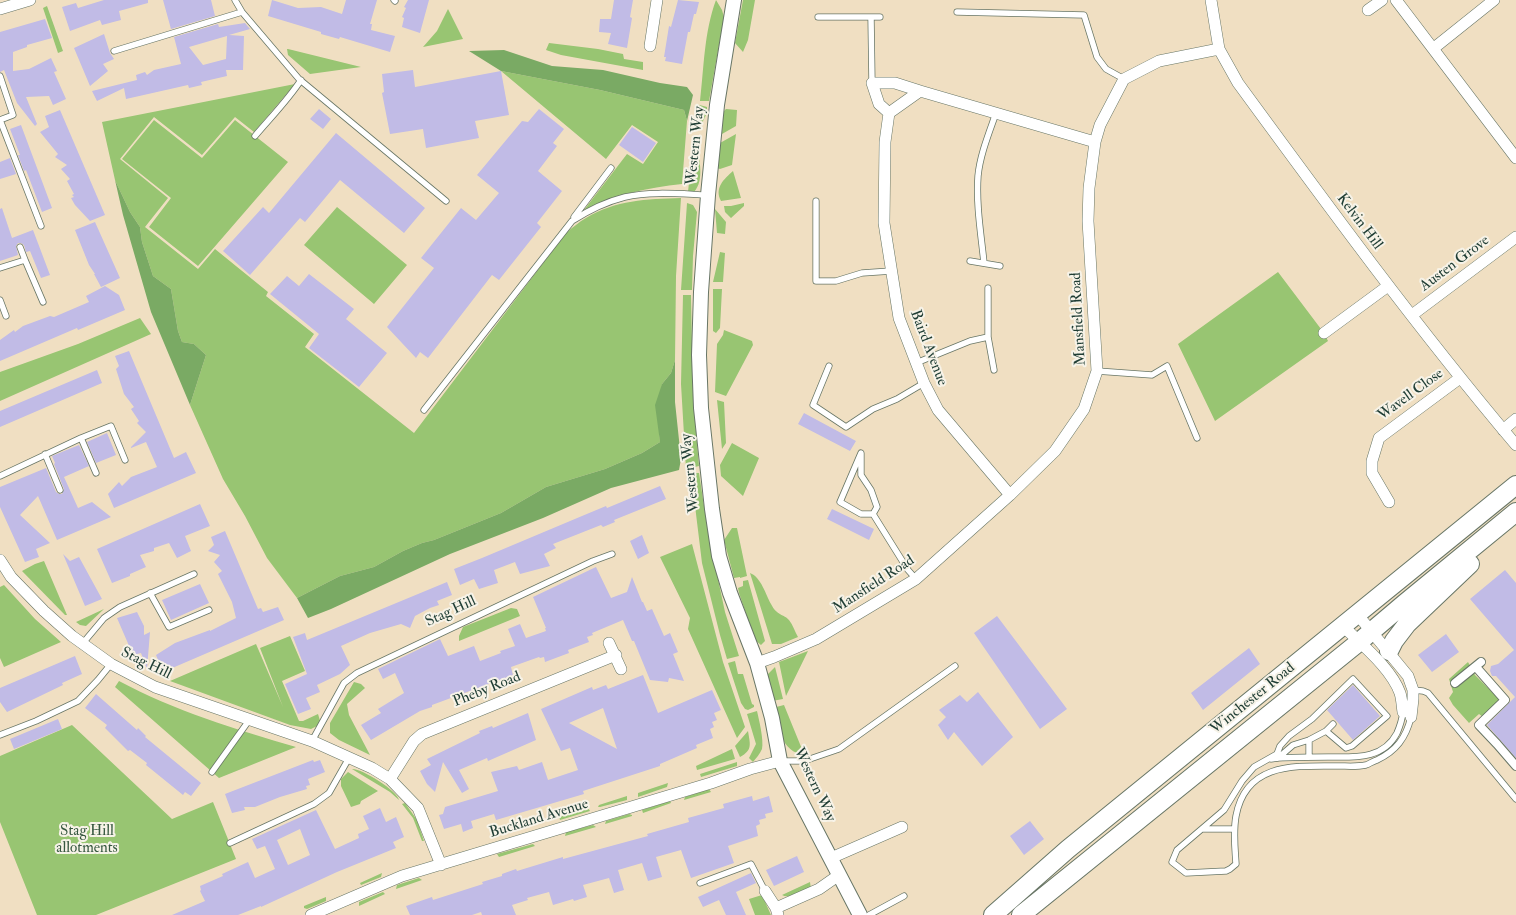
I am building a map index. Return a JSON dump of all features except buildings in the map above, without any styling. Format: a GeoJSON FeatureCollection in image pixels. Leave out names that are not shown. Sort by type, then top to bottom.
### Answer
{"type":"FeatureCollection","features":[{"type":"Feature","properties":{"kind":"main road","name":"Winchester Road"},"geometry":{"type":"LineString","coordinates":[[993,915],[1068,849],[1516,485]]}},
{"type":"Feature","properties":{"kind":"main road","name":"Winchester Road"},"geometry":{"type":"LineString","coordinates":[[1021,915],[1366,637],[1516,513]]}},
{"type":"Feature","properties":{"kind":"main road"},"geometry":{"type":"LineString","coordinates":[[1389,652],[1394,641],[1407,624],[1497,537],[1516,513]]}},
{"type":"Feature","properties":{"kind":"street"},"geometry":{"type":"LineString","coordinates":[[0,9],[30,0]]}},
{"type":"Feature","properties":{"kind":"street"},"geometry":{"type":"LineString","coordinates":[[650,46],[657,0]]}},
{"type":"Feature","properties":{"kind":"street","name":"Western Way"},"geometry":{"type":"LineString","coordinates":[[734,0],[719,84],[700,292],[699,355],[701,408],[712,509],[719,556],[730,593],[756,663],[772,718],[780,761],[860,915]]}},
{"type":"Feature","properties":{"kind":"street","name":"Kelvin Hill"},"geometry":{"type":"LineString","coordinates":[[1211,0],[1219,49],[1238,83],[1388,286],[1460,378],[1516,445]]}},
{"type":"Feature","properties":{"kind":"street"},"geometry":{"type":"LineString","coordinates":[[1368,10],[1382,0]]}},
{"type":"Feature","properties":{"kind":"street"},"geometry":{"type":"LineString","coordinates":[[1396,0],[1434,48],[1516,158]]}},
{"type":"Feature","properties":{"kind":"street"},"geometry":{"type":"LineString","coordinates":[[1434,48],[1494,0]]}},
{"type":"Feature","properties":{"kind":"street"},"geometry":{"type":"LineString","coordinates":[[1124,79],[1159,61],[1219,49]]}},
{"type":"Feature","properties":{"kind":"street","name":"Mansfield Road"},"geometry":{"type":"LineString","coordinates":[[756,663],[816,639],[916,579],[1010,495],[1055,451],[1084,409],[1097,371],[1088,221],[1089,188],[1095,142],[1100,125],[1124,79]]}},
{"type":"Feature","properties":{"kind":"street"},"geometry":{"type":"LineString","coordinates":[[920,91],[889,114],[879,104],[872,83],[895,84],[920,91],[996,113],[1095,142]]}},
{"type":"Feature","properties":{"kind":"street","name":"Baird Avenue"},"geometry":{"type":"LineString","coordinates":[[889,114],[885,142],[884,223],[899,318],[924,383],[938,410],[1010,495]]}},
{"type":"Feature","properties":{"kind":"street","name":"Austen Grove"},"geometry":{"type":"LineString","coordinates":[[1412,315],[1516,237]]}},
{"type":"Feature","properties":{"kind":"street"},"geometry":{"type":"LineString","coordinates":[[1324,333],[1388,286]]}},
{"type":"Feature","properties":{"kind":"street","name":"Wavell Close"},"geometry":{"type":"LineString","coordinates":[[1389,502],[1372,473],[1372,461],[1378,438],[1460,378]]}},
{"type":"Feature","properties":{"kind":"street"},"geometry":{"type":"LineString","coordinates":[[1503,430],[1516,419]]}},
{"type":"Feature","properties":{"kind":"street","name":"Stag Hill"},"geometry":{"type":"LineString","coordinates":[[0,560],[11,576],[44,611],[72,636],[111,664],[155,687],[312,741],[372,768],[390,779],[418,808],[440,865]]}},
{"type":"Feature","properties":{"kind":"street"},"geometry":{"type":"LineString","coordinates":[[1357,614],[1366,637],[1381,664],[1396,684],[1407,714]]}},
{"type":"Feature","properties":{"kind":"street"},"geometry":{"type":"LineString","coordinates":[[1343,626],[1366,637],[1389,652],[1408,676],[1413,690],[1414,699],[1407,714]]}},
{"type":"Feature","properties":{"kind":"street"},"geometry":{"type":"LineString","coordinates":[[610,643],[622,669]]}},
{"type":"Feature","properties":{"kind":"street","name":"Pheby Road"},"geometry":{"type":"LineString","coordinates":[[390,779],[414,741],[422,734],[616,655]]}},
{"type":"Feature","properties":{"kind":"street"},"geometry":{"type":"LineString","coordinates":[[1456,683],[1479,664],[1505,700],[1479,725],[1516,766]]}},
{"type":"Feature","properties":{"kind":"street","name":"Buckland Avenue"},"geometry":{"type":"LineString","coordinates":[[311,915],[402,876],[780,761]]}},
{"type":"Feature","properties":{"kind":"street"},"geometry":{"type":"LineString","coordinates":[[831,858],[902,827]]}},
{"type":"Feature","properties":{"kind":"street"},"geometry":{"type":"LineString","coordinates":[[765,891],[777,912],[819,889],[840,875]]}},
{"type":"Feature","properties":{"kind":"lane"},"geometry":{"type":"LineString","coordinates":[[235,0],[242,12],[301,80],[446,201]]}},
{"type":"Feature","properties":{"kind":"lane"},"geometry":{"type":"LineString","coordinates":[[114,51],[242,12]]}},
{"type":"Feature","properties":{"kind":"lane"},"geometry":{"type":"LineString","coordinates":[[956,12],[1084,15],[1097,56],[1106,69],[1124,79]]}},
{"type":"Feature","properties":{"kind":"lane"},"geometry":{"type":"LineString","coordinates":[[818,17],[880,17]]}},
{"type":"Feature","properties":{"kind":"lane"},"geometry":{"type":"LineString","coordinates":[[871,17],[872,83]]}},
{"type":"Feature","properties":{"kind":"lane"},"geometry":{"type":"LineString","coordinates":[[0,76],[13,115],[0,120],[41,226]]}},
{"type":"Feature","properties":{"kind":"lane"},"geometry":{"type":"LineString","coordinates":[[255,136],[282,104],[290,97],[301,80]]}},
{"type":"Feature","properties":{"kind":"lane"},"geometry":{"type":"LineString","coordinates":[[984,263],[980,222],[978,175],[985,146],[996,113]]}},
{"type":"Feature","properties":{"kind":"lane"},"geometry":{"type":"LineString","coordinates":[[424,410],[572,221],[611,168]]}},
{"type":"Feature","properties":{"kind":"lane"},"geometry":{"type":"LineString","coordinates":[[572,221],[604,203],[626,197],[651,194],[708,195]]}},
{"type":"Feature","properties":{"kind":"lane"},"geometry":{"type":"LineString","coordinates":[[816,201],[816,281],[836,281],[862,273],[891,271]]}},
{"type":"Feature","properties":{"kind":"lane"},"geometry":{"type":"LineString","coordinates":[[20,247],[43,302]]}},
{"type":"Feature","properties":{"kind":"lane"},"geometry":{"type":"LineString","coordinates":[[0,268],[25,260]]}},
{"type":"Feature","properties":{"kind":"lane"},"geometry":{"type":"LineString","coordinates":[[970,262],[1000,266]]}},
{"type":"Feature","properties":{"kind":"lane"},"geometry":{"type":"LineString","coordinates":[[988,288],[988,337],[994,370]]}},
{"type":"Feature","properties":{"kind":"lane"},"geometry":{"type":"LineString","coordinates":[[0,300],[6,316]]}},
{"type":"Feature","properties":{"kind":"lane"},"geometry":{"type":"LineString","coordinates":[[916,363],[970,341],[988,337]]}},
{"type":"Feature","properties":{"kind":"lane"},"geometry":{"type":"LineString","coordinates":[[829,366],[813,405],[846,427],[873,409],[897,399],[924,383]]}},
{"type":"Feature","properties":{"kind":"lane"},"geometry":{"type":"LineString","coordinates":[[1097,371],[1152,375],[1167,366],[1197,438]]}},
{"type":"Feature","properties":{"kind":"lane"},"geometry":{"type":"LineString","coordinates":[[0,476],[45,454],[111,426],[125,460]]}},
{"type":"Feature","properties":{"kind":"lane"},"geometry":{"type":"LineString","coordinates":[[81,438],[96,473]]}},
{"type":"Feature","properties":{"kind":"lane"},"geometry":{"type":"LineString","coordinates":[[861,453],[861,475],[871,490],[877,507],[873,514],[861,514],[840,502],[861,453]]}},
{"type":"Feature","properties":{"kind":"lane"},"geometry":{"type":"LineString","coordinates":[[45,454],[60,490]]}},
{"type":"Feature","properties":{"kind":"lane"},"geometry":{"type":"LineString","coordinates":[[873,514],[908,570],[916,579]]}},
{"type":"Feature","properties":{"kind":"lane","name":"Stag Hill"},"geometry":{"type":"LineString","coordinates":[[312,741],[344,683],[356,673],[612,554]]}},
{"type":"Feature","properties":{"kind":"lane"},"geometry":{"type":"LineString","coordinates":[[83,643],[104,618],[120,607],[194,574]]}},
{"type":"Feature","properties":{"kind":"lane"},"geometry":{"type":"LineString","coordinates":[[150,593],[169,627],[209,610]]}},
{"type":"Feature","properties":{"kind":"lane"},"geometry":{"type":"LineString","coordinates":[[0,735],[36,721],[78,701],[111,664]]}},
{"type":"Feature","properties":{"kind":"lane"},"geometry":{"type":"LineString","coordinates":[[780,761],[804,761],[839,749],[955,666]]}},
{"type":"Feature","properties":{"kind":"lane"},"geometry":{"type":"LineString","coordinates":[[1326,731],[1346,748],[1355,743],[1387,716],[1353,679],[1312,719],[1289,736],[1280,746],[1277,754],[1254,767],[1242,781],[1224,810],[1204,829],[1177,850],[1172,862],[1186,873],[1226,871],[1230,869],[1236,864],[1234,829],[1236,815],[1240,802],[1248,786],[1254,780],[1274,771],[1287,768],[1366,765],[1389,754],[1399,744],[1408,728],[1407,714]]}},
{"type":"Feature","properties":{"kind":"lane"},"geometry":{"type":"LineString","coordinates":[[1413,690],[1428,693],[1516,799]]}},
{"type":"Feature","properties":{"kind":"lane"},"geometry":{"type":"LineString","coordinates":[[1263,762],[1278,758],[1357,757],[1370,755],[1384,748],[1392,741],[1400,724],[1407,714]]}},
{"type":"Feature","properties":{"kind":"lane"},"geometry":{"type":"LineString","coordinates":[[212,772],[250,720]]}},
{"type":"Feature","properties":{"kind":"lane"},"geometry":{"type":"LineString","coordinates":[[1278,758],[1293,745],[1309,740],[1326,731],[1333,724]]}},
{"type":"Feature","properties":{"kind":"lane"},"geometry":{"type":"LineString","coordinates":[[1309,740],[1309,757]]}},
{"type":"Feature","properties":{"kind":"lane"},"geometry":{"type":"LineString","coordinates":[[230,843],[314,804],[329,793],[348,758]]}},
{"type":"Feature","properties":{"kind":"lane"},"geometry":{"type":"LineString","coordinates":[[1204,829],[1234,829]]}},
{"type":"Feature","properties":{"kind":"lane"},"geometry":{"type":"LineString","coordinates":[[700,883],[751,864],[765,891]]}},
{"type":"Feature","properties":{"kind":"lane"},"geometry":{"type":"LineString","coordinates":[[869,915],[904,896]]}},
{"type":"Feature","properties":{"kind":"green space"},"geometry":{"type":"Polygon","coordinates":[[[716,0],[724,17],[709,101],[700,101],[707,37],[716,0]]]}},
{"type":"Feature","properties":{"kind":"green space"},"geometry":{"type":"Polygon","coordinates":[[[743,0],[755,0],[748,40],[743,52],[735,43],[743,0]]]}},
{"type":"Feature","properties":{"kind":"green space"},"geometry":{"type":"Polygon","coordinates":[[[47,6],[63,51],[58,53],[43,8],[47,6]]]}},
{"type":"Feature","properties":{"kind":"green space"},"geometry":{"type":"Polygon","coordinates":[[[448,9],[463,39],[423,47],[437,31],[448,9]]]}},
{"type":"Feature","properties":{"kind":"green space"},"geometry":{"type":"Polygon","coordinates":[[[549,43],[598,49],[623,54],[624,59],[643,62],[643,70],[561,55],[546,50],[549,43]]]}},
{"type":"Feature","properties":{"kind":"green space"},"geometry":{"type":"Polygon","coordinates":[[[287,49],[361,67],[310,74],[288,55],[287,49]]]}},
{"type":"Feature","properties":{"kind":"green space"},"geometry":{"type":"Polygon","coordinates":[[[504,50],[552,66],[603,70],[660,83],[687,87],[693,95],[687,121],[684,110],[600,90],[501,71],[469,51],[504,50]]]}},
{"type":"Feature","properties":{"kind":"green space"},"geometry":{"type":"Polygon","coordinates":[[[501,71],[600,90],[684,110],[687,121],[682,184],[632,192],[596,204],[584,210],[627,154],[643,164],[658,142],[632,125],[606,159],[501,71]]]}},
{"type":"Feature","properties":{"kind":"green space"},"geometry":{"type":"Polygon","coordinates":[[[295,84],[254,132],[235,117],[202,155],[154,117],[120,159],[168,198],[145,227],[198,269],[215,249],[268,292],[266,296],[314,334],[305,347],[414,433],[566,233],[586,218],[609,207],[643,200],[681,198],[676,276],[675,360],[671,373],[662,384],[659,429],[660,442],[642,453],[605,469],[546,487],[501,513],[403,551],[374,567],[340,576],[297,598],[267,558],[245,516],[223,479],[190,405],[206,355],[194,344],[182,342],[178,331],[171,289],[153,276],[142,242],[140,227],[130,212],[115,180],[102,122],[295,84]]]}},
{"type":"Feature","properties":{"kind":"green space"},"geometry":{"type":"Polygon","coordinates":[[[696,104],[707,107],[707,113],[701,125],[694,124],[696,104]]]}},
{"type":"Feature","properties":{"kind":"green space"},"geometry":{"type":"Polygon","coordinates":[[[726,109],[737,110],[736,126],[722,134],[723,112],[726,109]]]}},
{"type":"Feature","properties":{"kind":"green space"},"geometry":{"type":"Polygon","coordinates":[[[154,120],[202,158],[235,120],[288,162],[198,266],[149,227],[171,198],[122,159],[154,120]]]}},
{"type":"Feature","properties":{"kind":"green space"},"geometry":{"type":"Polygon","coordinates":[[[736,134],[732,165],[720,169],[717,168],[720,143],[736,134]]]}},
{"type":"Feature","properties":{"kind":"green space"},"geometry":{"type":"Polygon","coordinates":[[[693,143],[697,144],[700,175],[699,182],[694,192],[688,192],[693,143]]]}},
{"type":"Feature","properties":{"kind":"green space"},"geometry":{"type":"Polygon","coordinates":[[[733,171],[741,198],[721,201],[719,196],[719,188],[723,181],[733,171]]]}},
{"type":"Feature","properties":{"kind":"green space"},"geometry":{"type":"Polygon","coordinates":[[[115,180],[130,212],[140,227],[142,242],[153,276],[171,289],[178,331],[182,342],[194,344],[206,355],[190,405],[151,312],[123,215],[115,180]]]}},
{"type":"Feature","properties":{"kind":"green space"},"geometry":{"type":"Polygon","coordinates":[[[687,203],[693,205],[697,212],[692,290],[681,290],[687,203]]]}},
{"type":"Feature","properties":{"kind":"green space"},"geometry":{"type":"Polygon","coordinates":[[[744,203],[744,206],[731,218],[725,212],[724,206],[744,203]]]}},
{"type":"Feature","properties":{"kind":"green space"},"geometry":{"type":"Polygon","coordinates":[[[337,207],[407,265],[374,304],[304,245],[337,207]]]}},
{"type":"Feature","properties":{"kind":"green space"},"geometry":{"type":"Polygon","coordinates":[[[715,209],[726,222],[725,234],[717,233],[715,209]]]}},
{"type":"Feature","properties":{"kind":"green space"},"geometry":{"type":"Polygon","coordinates":[[[720,252],[725,253],[723,282],[713,282],[720,252]]]}},
{"type":"Feature","properties":{"kind":"green space"},"geometry":{"type":"Polygon","coordinates":[[[1278,272],[1324,333],[1328,341],[1215,421],[1178,344],[1278,272]]]}},
{"type":"Feature","properties":{"kind":"green space"},"geometry":{"type":"Polygon","coordinates":[[[713,289],[722,289],[720,328],[716,333],[713,331],[713,289]]]}},
{"type":"Feature","properties":{"kind":"green space"},"geometry":{"type":"Polygon","coordinates":[[[683,295],[691,295],[693,397],[699,466],[686,469],[681,384],[683,295]]]}},
{"type":"Feature","properties":{"kind":"green space"},"geometry":{"type":"Polygon","coordinates":[[[140,318],[151,334],[0,401],[0,372],[78,344],[140,318]]]}},
{"type":"Feature","properties":{"kind":"green space"},"geometry":{"type":"Polygon","coordinates":[[[724,330],[752,341],[753,345],[726,396],[715,392],[717,344],[723,335],[724,330]]]}},
{"type":"Feature","properties":{"kind":"green space"},"geometry":{"type":"Polygon","coordinates":[[[675,360],[675,402],[681,459],[679,470],[611,488],[543,518],[450,554],[331,609],[308,618],[297,598],[340,576],[374,567],[403,551],[501,513],[546,487],[605,469],[642,453],[660,442],[655,405],[662,384],[671,373],[675,360]]]}},
{"type":"Feature","properties":{"kind":"green space"},"geometry":{"type":"Polygon","coordinates":[[[717,400],[724,402],[726,443],[722,449],[717,400]]]}},
{"type":"Feature","properties":{"kind":"green space"},"geometry":{"type":"Polygon","coordinates":[[[732,443],[759,458],[743,496],[721,476],[720,465],[732,443]]]}},
{"type":"Feature","properties":{"kind":"green space"},"geometry":{"type":"Polygon","coordinates":[[[691,473],[699,473],[708,532],[725,612],[739,656],[727,659],[702,563],[691,473]]]}},
{"type":"Feature","properties":{"kind":"green space"},"geometry":{"type":"Polygon","coordinates":[[[732,528],[737,528],[747,576],[740,578],[734,578],[724,540],[732,528]]]}},
{"type":"Feature","properties":{"kind":"green space"},"geometry":{"type":"Polygon","coordinates":[[[692,544],[723,662],[745,727],[737,738],[688,629],[690,618],[660,557],[692,544]]]}},
{"type":"Feature","properties":{"kind":"green space"},"geometry":{"type":"Polygon","coordinates":[[[44,561],[67,615],[65,615],[22,571],[44,561]]]}},
{"type":"Feature","properties":{"kind":"green space"},"geometry":{"type":"Polygon","coordinates":[[[750,573],[760,582],[773,608],[787,618],[792,624],[798,637],[781,644],[772,644],[750,573]]]}},
{"type":"Feature","properties":{"kind":"green space"},"geometry":{"type":"Polygon","coordinates":[[[748,580],[765,641],[761,645],[755,640],[738,588],[743,586],[743,581],[748,580]]]}},
{"type":"Feature","properties":{"kind":"green space"},"geometry":{"type":"Polygon","coordinates":[[[4,585],[35,619],[61,642],[4,667],[0,658],[0,587],[4,585]]]}},
{"type":"Feature","properties":{"kind":"green space"},"geometry":{"type":"Polygon","coordinates":[[[511,608],[517,609],[520,616],[459,641],[459,636],[463,627],[511,608]]]}},
{"type":"Feature","properties":{"kind":"green space"},"geometry":{"type":"Polygon","coordinates":[[[104,609],[86,626],[80,625],[76,622],[104,609]]]}},
{"type":"Feature","properties":{"kind":"green space"},"geometry":{"type":"Polygon","coordinates":[[[290,636],[305,671],[282,681],[299,721],[303,721],[318,714],[321,724],[311,729],[290,725],[170,681],[256,644],[283,707],[260,648],[290,636]]]}},
{"type":"Feature","properties":{"kind":"green space"},"geometry":{"type":"Polygon","coordinates":[[[808,651],[786,696],[779,662],[808,651]]]}},
{"type":"Feature","properties":{"kind":"green space"},"geometry":{"type":"Polygon","coordinates":[[[735,661],[738,674],[743,674],[752,704],[754,705],[754,707],[748,710],[745,709],[741,703],[728,663],[735,661]]]}},
{"type":"Feature","properties":{"kind":"green space"},"geometry":{"type":"Polygon","coordinates":[[[1468,662],[1475,675],[1502,702],[1483,717],[1479,714],[1469,723],[1453,705],[1449,698],[1453,692],[1449,679],[1468,662]]]}},
{"type":"Feature","properties":{"kind":"green space"},"geometry":{"type":"Polygon","coordinates":[[[775,667],[783,699],[772,701],[767,686],[768,674],[775,667]]]}},
{"type":"Feature","properties":{"kind":"green space"},"geometry":{"type":"Polygon","coordinates":[[[119,681],[183,710],[251,734],[296,747],[219,778],[115,687],[119,681]]]}},
{"type":"Feature","properties":{"kind":"green space"},"geometry":{"type":"Polygon","coordinates":[[[354,682],[361,684],[365,688],[347,704],[349,715],[370,755],[339,740],[330,733],[330,723],[354,682]]]}},
{"type":"Feature","properties":{"kind":"green space"},"geometry":{"type":"Polygon","coordinates":[[[784,705],[804,754],[797,753],[790,749],[779,730],[772,708],[784,705]]]}},
{"type":"Feature","properties":{"kind":"green space"},"geometry":{"type":"Polygon","coordinates":[[[757,711],[761,730],[762,749],[753,762],[749,758],[756,744],[747,714],[757,711]]]}},
{"type":"Feature","properties":{"kind":"green space","name":"Stag Hill allotments"},"geometry":{"type":"Polygon","coordinates":[[[72,725],[172,819],[213,802],[236,859],[96,915],[37,915],[0,822],[0,756],[72,725]]]}},
{"type":"Feature","properties":{"kind":"green space"},"geometry":{"type":"Polygon","coordinates":[[[748,731],[750,746],[747,752],[740,757],[735,746],[748,731]]]}},
{"type":"Feature","properties":{"kind":"green space"},"geometry":{"type":"Polygon","coordinates":[[[732,749],[735,759],[697,770],[696,766],[732,749]]]}},
{"type":"Feature","properties":{"kind":"green space"},"geometry":{"type":"Polygon","coordinates":[[[737,762],[737,766],[701,777],[700,774],[737,762]]]}},
{"type":"Feature","properties":{"kind":"green space"},"geometry":{"type":"Polygon","coordinates":[[[352,769],[371,776],[392,791],[399,800],[390,792],[352,769]]]}},
{"type":"Feature","properties":{"kind":"green space"},"geometry":{"type":"Polygon","coordinates":[[[348,772],[378,791],[361,801],[360,804],[351,807],[341,786],[341,779],[348,772]]]}},
{"type":"Feature","properties":{"kind":"green space"},"geometry":{"type":"Polygon","coordinates":[[[668,783],[667,787],[638,797],[638,793],[668,783]]]}},
{"type":"Feature","properties":{"kind":"green space"},"geometry":{"type":"Polygon","coordinates":[[[709,789],[711,792],[684,800],[685,797],[709,789]]]}},
{"type":"Feature","properties":{"kind":"green space"},"geometry":{"type":"Polygon","coordinates":[[[627,796],[627,800],[598,807],[599,805],[627,796]]]}},
{"type":"Feature","properties":{"kind":"green space"},"geometry":{"type":"Polygon","coordinates":[[[670,801],[671,803],[643,813],[642,810],[670,801]]]}},
{"type":"Feature","properties":{"kind":"green space"},"geometry":{"type":"Polygon","coordinates":[[[405,803],[417,820],[424,841],[422,841],[413,818],[402,804],[405,803]]]}},
{"type":"Feature","properties":{"kind":"green space"},"geometry":{"type":"Polygon","coordinates":[[[588,808],[590,811],[560,820],[559,817],[588,808]]]}},
{"type":"Feature","properties":{"kind":"green space"},"geometry":{"type":"Polygon","coordinates":[[[629,814],[632,816],[605,824],[606,821],[629,814]]]}},
{"type":"Feature","properties":{"kind":"green space"},"geometry":{"type":"Polygon","coordinates":[[[593,825],[596,827],[565,836],[566,832],[593,825]]]}},
{"type":"Feature","properties":{"kind":"green space"},"geometry":{"type":"Polygon","coordinates":[[[533,844],[535,846],[499,857],[497,854],[533,844]]]}},
{"type":"Feature","properties":{"kind":"green space"},"geometry":{"type":"Polygon","coordinates":[[[382,873],[381,877],[361,885],[360,883],[382,873]]]}},
{"type":"Feature","properties":{"kind":"green space"},"geometry":{"type":"Polygon","coordinates":[[[419,878],[422,880],[396,889],[397,885],[419,878]]]}},
{"type":"Feature","properties":{"kind":"green space"},"geometry":{"type":"Polygon","coordinates":[[[810,882],[811,889],[803,890],[789,896],[782,895],[810,882]]]}},
{"type":"Feature","properties":{"kind":"green space"},"geometry":{"type":"Polygon","coordinates":[[[383,892],[385,894],[359,906],[359,902],[383,892]]]}},
{"type":"Feature","properties":{"kind":"green space"},"geometry":{"type":"Polygon","coordinates":[[[762,895],[771,915],[755,915],[749,899],[762,895]]]}},
{"type":"Feature","properties":{"kind":"green space"},"geometry":{"type":"Polygon","coordinates":[[[326,897],[326,901],[307,909],[304,908],[304,906],[326,897]]]}}]}
